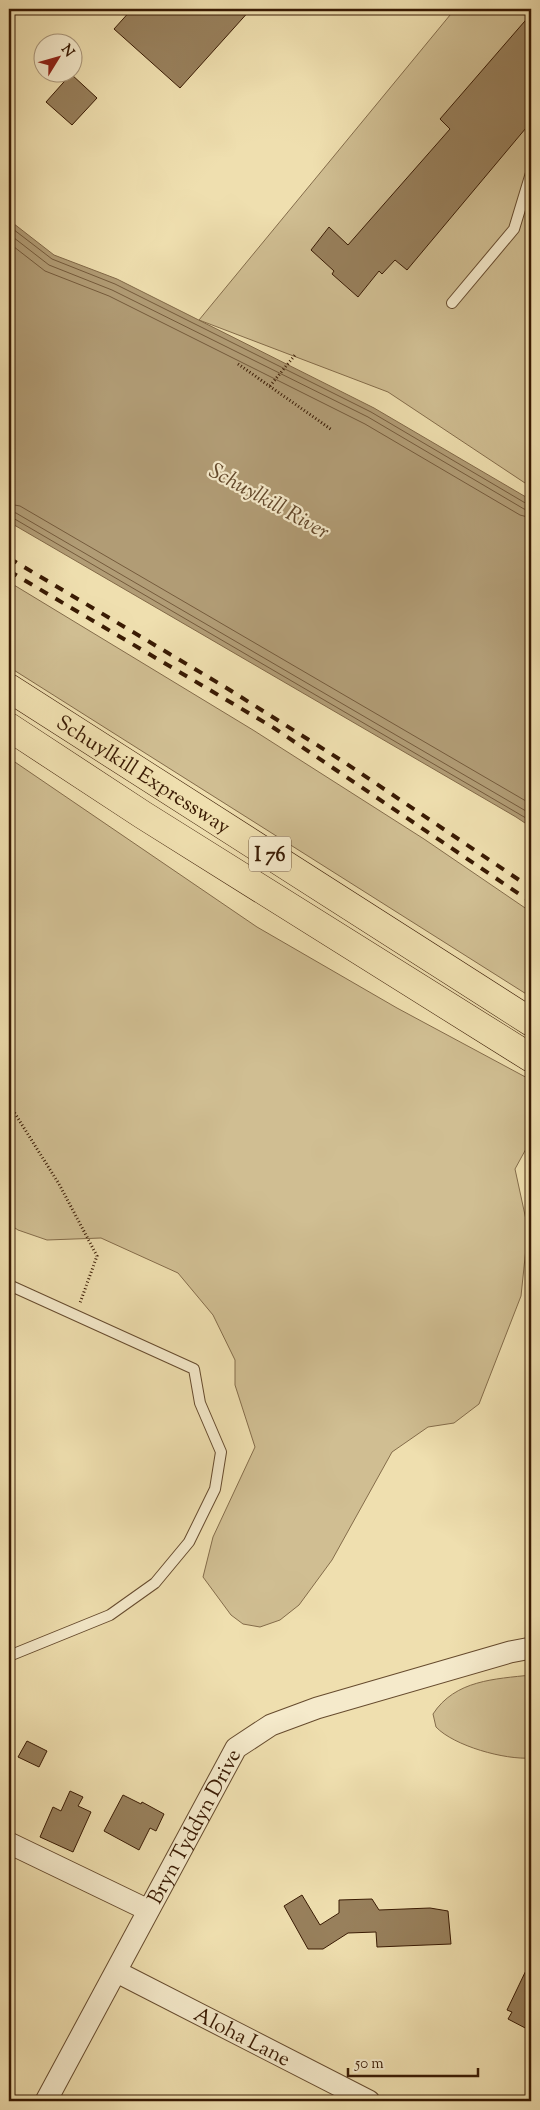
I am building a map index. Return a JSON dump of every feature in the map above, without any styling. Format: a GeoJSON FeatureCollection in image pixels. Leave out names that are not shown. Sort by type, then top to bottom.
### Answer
{"type":"FeatureCollection","features":[{"type":"Feature","properties":{"kind":"highway","name":"Schuylkill Expressway"},"geometry":{"type":"LineString","coordinates":[[9,688],[531,1022]]}},
{"type":"Feature","properties":{"kind":"highway","name":"Schuylkill Expressway"},"geometry":{"type":"LineString","coordinates":[[9,727],[143,815],[531,1058]]}},
{"type":"Feature","properties":{"kind":"street","name":"Bryn Tyddyn Drive"},"geometry":{"type":"LineString","coordinates":[[46,2101],[236,1748],[271,1725],[317,1708],[510,1652],[531,1648]]}},
{"type":"Feature","properties":{"kind":"street"},"geometry":{"type":"LineString","coordinates":[[9,1843],[148,1910]]}},
{"type":"Feature","properties":{"kind":"street","name":"Aloha Lane"},"geometry":{"type":"LineString","coordinates":[[117,1972],[369,2101]]}},
{"type":"Feature","properties":{"kind":"lane"},"geometry":{"type":"LineString","coordinates":[[452,303],[514,230],[531,172]]}},
{"type":"Feature","properties":{"kind":"lane"},"geometry":{"type":"LineString","coordinates":[[9,1284],[194,1369],[200,1403],[221,1452],[216,1489],[189,1542],[155,1583],[110,1614],[9,1656]]}},
{"type":"Feature","properties":{"kind":"path"},"geometry":{"type":"LineString","coordinates":[[270,386],[295,354]]}},
{"type":"Feature","properties":{"kind":"path"},"geometry":{"type":"LineString","coordinates":[[238,364],[332,430]]}},
{"type":"Feature","properties":{"kind":"path"},"geometry":{"type":"LineString","coordinates":[[9,1104],[60,1184],[97,1256],[76,1315]]}},
{"type":"Feature","properties":{"kind":"shaded area"},"geometry":{"type":"Polygon","coordinates":[[[455,9],[531,9],[531,487],[388,392],[199,320],[455,9]]]}},
{"type":"Feature","properties":{"kind":"shaded area"},"geometry":{"type":"Polygon","coordinates":[[[9,582],[253,730],[424,839],[531,912],[531,997],[9,667],[9,582]]]}},
{"type":"Feature","properties":{"kind":"shaded area"},"geometry":{"type":"Polygon","coordinates":[[[9,758],[257,927],[397,1008],[531,1080],[531,1145],[527,1147],[515,1169],[528,1229],[521,1296],[479,1404],[454,1423],[428,1427],[392,1452],[332,1560],[299,1605],[280,1620],[260,1627],[243,1624],[231,1615],[203,1577],[213,1537],[255,1447],[235,1385],[235,1360],[213,1315],[178,1273],[101,1238],[47,1240],[18,1230],[9,1224],[9,758]]]}},
{"type":"Feature","properties":{"kind":"shaded area"},"geometry":{"type":"Polygon","coordinates":[[[531,1675],[531,1758],[508,1757],[467,1746],[444,1734],[436,1727],[433,1714],[453,1694],[477,1683],[531,1675]]]}},
{"type":"Feature","properties":{"kind":"water","name":"Schuylkill River"},"geometry":{"type":"Polygon","coordinates":[[[9,220],[54,255],[117,279],[374,408],[531,500],[531,827],[9,522],[9,220]]]}},
{"type":"Feature","properties":{"kind":"building"},"geometry":{"type":"Polygon","coordinates":[[[132,9],[251,9],[180,88],[114,29],[132,9]]]}},
{"type":"Feature","properties":{"kind":"building"},"geometry":{"type":"Polygon","coordinates":[[[531,14],[531,122],[407,270],[395,260],[382,274],[379,271],[358,297],[332,274],[334,271],[311,250],[329,227],[348,245],[450,129],[440,119],[531,14]]]}},
{"type":"Feature","properties":{"kind":"building"},"geometry":{"type":"Polygon","coordinates":[[[64,82],[80,82],[97,98],[72,125],[46,102],[64,82]]]}},
{"type":"Feature","properties":{"kind":"building"},"geometry":{"type":"Polygon","coordinates":[[[27,1741],[47,1751],[39,1767],[18,1757],[27,1741]]]}},
{"type":"Feature","properties":{"kind":"building"},"geometry":{"type":"Polygon","coordinates":[[[70,1791],[83,1797],[78,1806],[91,1812],[73,1852],[40,1837],[53,1807],[61,1811],[70,1791]]]}},
{"type":"Feature","properties":{"kind":"building"},"geometry":{"type":"Polygon","coordinates":[[[123,1795],[141,1804],[142,1802],[164,1814],[156,1831],[150,1828],[139,1850],[104,1831],[123,1795]]]}},
{"type":"Feature","properties":{"kind":"building"},"geometry":{"type":"Polygon","coordinates":[[[302,1895],[320,1925],[339,1913],[339,1900],[372,1899],[379,1910],[430,1908],[448,1911],[451,1944],[377,1947],[376,1932],[348,1933],[323,1949],[308,1949],[284,1906],[302,1895]]]}},
{"type":"Feature","properties":{"kind":"building"},"geometry":{"type":"Polygon","coordinates":[[[531,1960],[531,2031],[508,2019],[512,2012],[507,2010],[531,1960]]]}},
{"type":"Feature","properties":{"kind":"railway"},"geometry":{"type":"LineString","coordinates":[[9,558],[225,687],[344,762],[531,888]]}},
{"type":"Feature","properties":{"kind":"railway"},"geometry":{"type":"LineString","coordinates":[[9,571],[274,728],[531,902]]}}]}
